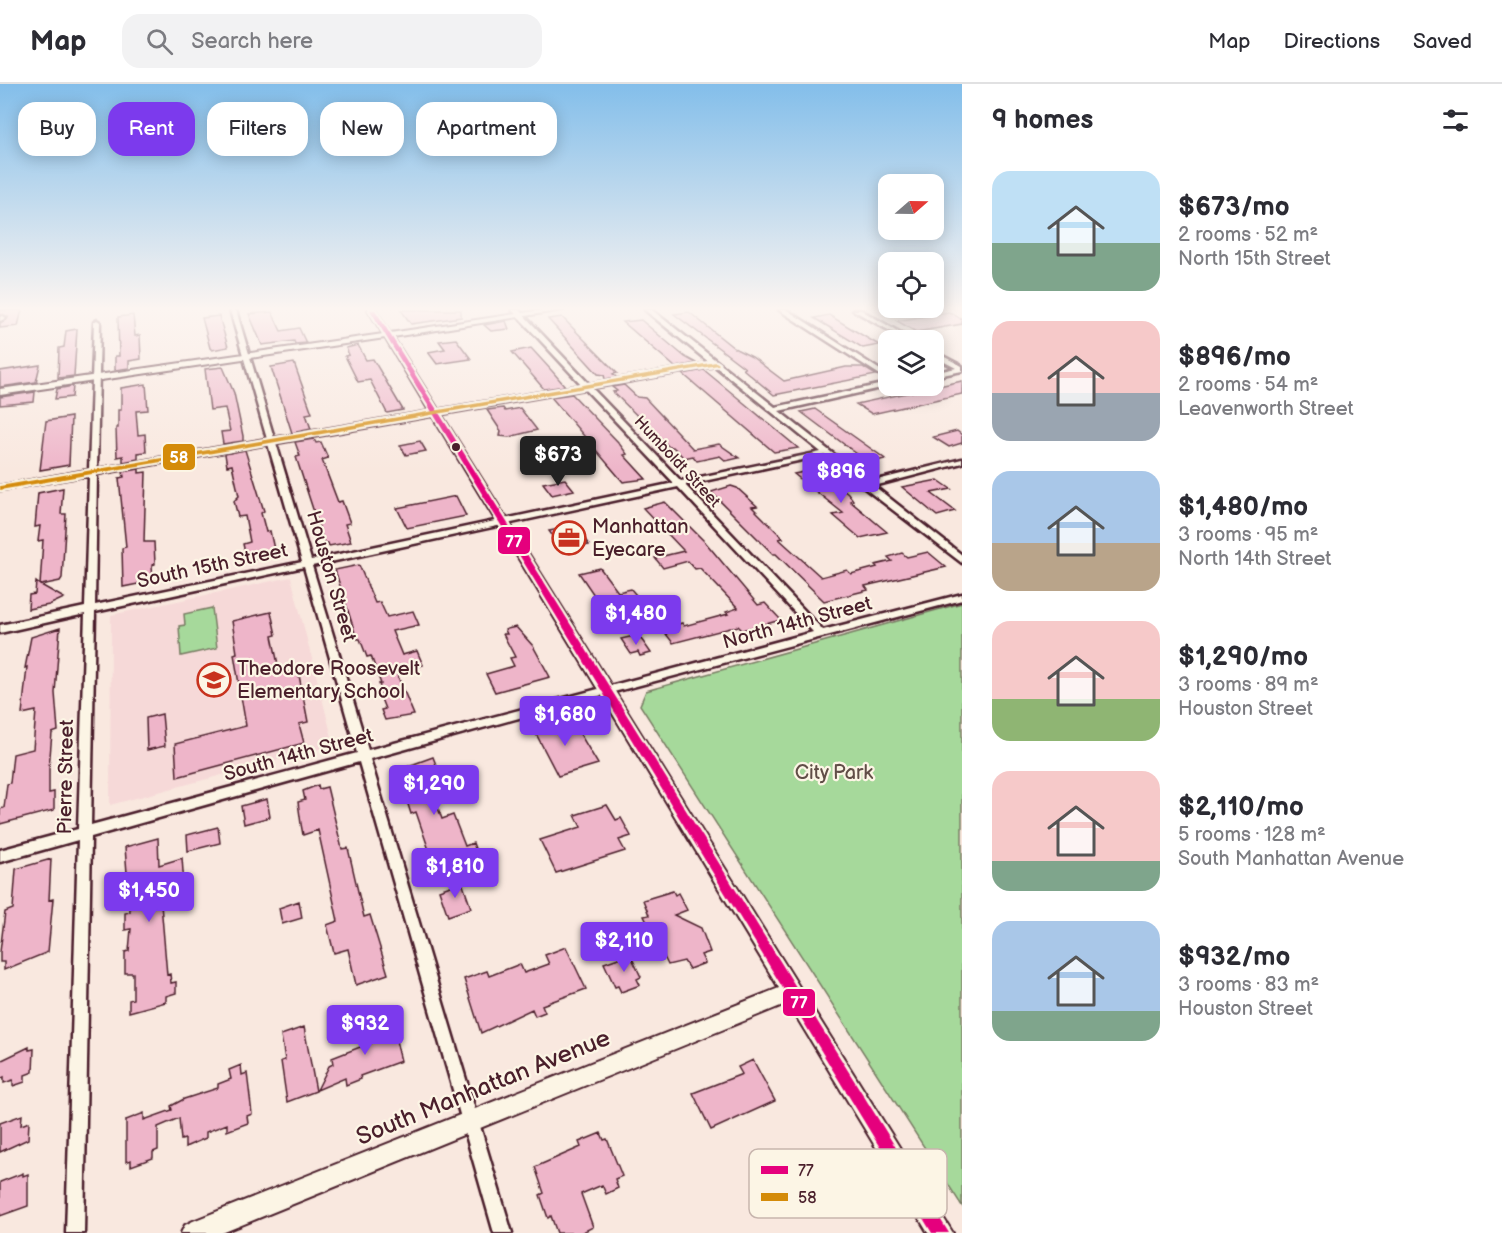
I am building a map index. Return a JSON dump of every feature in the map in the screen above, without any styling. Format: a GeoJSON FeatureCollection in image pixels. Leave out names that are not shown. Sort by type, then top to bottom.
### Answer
{"type":"FeatureCollection","features":[{"type":"Feature","properties":{"kind":"street","name":"Pierre Street"},"geometry":{"type":"LineString","coordinates":[[75,1233],[96,364]]}},
{"type":"Feature","properties":{"kind":"street"},"geometry":{"type":"LineString","coordinates":[[0,392],[194,364]]}},
{"type":"Feature","properties":{"kind":"street","name":"Houston Street"},"geometry":{"type":"LineString","coordinates":[[248,364],[503,1233]]}},
{"type":"Feature","properties":{"kind":"street"},"geometry":{"type":"LineString","coordinates":[[405,364],[889,1149]]}},
{"type":"Feature","properties":{"kind":"street","name":"Humboldt Street"},"geometry":{"type":"LineString","coordinates":[[566,364],[820,633]]}},
{"type":"Feature","properties":{"kind":"street"},"geometry":{"type":"LineString","coordinates":[[0,488],[717,364],[962,560]]}},
{"type":"Feature","properties":{"kind":"street"},"geometry":{"type":"LineString","coordinates":[[944,373],[962,369]]}},
{"type":"Feature","properties":{"kind":"street"},"geometry":{"type":"LineString","coordinates":[[773,410],[878,387]]}},
{"type":"Feature","properties":{"kind":"street","name":"South 15th Street"},"geometry":{"type":"LineString","coordinates":[[0,629],[826,453]]}},
{"type":"Feature","properties":{"kind":"street"},"geometry":{"type":"LineString","coordinates":[[866,485],[962,461]]}},
{"type":"Feature","properties":{"kind":"street","name":"North 14th Street"},"geometry":{"type":"LineString","coordinates":[[606,690],[962,597]]}},
{"type":"Feature","properties":{"kind":"street","name":"South 14th Street"},"geometry":{"type":"LineString","coordinates":[[0,856],[606,690]]}},
{"type":"Feature","properties":{"kind":"street","name":"South Manhattan Avenue"},"geometry":{"type":"LineString","coordinates":[[193,1233],[792,992]]}},
{"type":"Feature","properties":{"kind":"street"},"geometry":{"type":"LineString","coordinates":[[932,1218],[941,1233]]}},
{"type":"Feature","properties":{"kind":"shaded area","name":"Theodore Roosevelt Elementary School"},"geometry":{"type":"Polygon","coordinates":[[[291,577],[334,745],[110,805],[111,615],[291,577]]]}},
{"type":"Feature","properties":{"kind":"green space","name":"City Park"},"geometry":{"type":"Polygon","coordinates":[[[962,603],[962,1206],[947,1183],[947,1149],[925,1149],[640,705],[646,691],[962,603]]]}},
{"type":"Feature","properties":{"kind":"green space"},"geometry":{"type":"Polygon","coordinates":[[[212,608],[217,648],[181,656],[179,626],[185,625],[184,614],[212,608]]]}},
{"type":"Feature","properties":{"kind":"building"},"geometry":{"type":"Polygon","coordinates":[[[58,364],[75,364],[74,376],[58,378],[58,364]]]}},
{"type":"Feature","properties":{"kind":"building"},"geometry":{"type":"Polygon","coordinates":[[[115,364],[129,364],[129,368],[115,370],[115,364]]]}},
{"type":"Feature","properties":{"kind":"building"},"geometry":{"type":"Polygon","coordinates":[[[294,364],[312,413],[306,414],[311,429],[292,433],[271,367],[294,364]]]}},
{"type":"Feature","properties":{"kind":"building"},"geometry":{"type":"Polygon","coordinates":[[[349,364],[376,364],[403,410],[387,413],[370,380],[358,382],[349,364]]]}},
{"type":"Feature","properties":{"kind":"building"},"geometry":{"type":"Polygon","coordinates":[[[522,364],[545,364],[565,386],[544,389],[522,364]]]}},
{"type":"Feature","properties":{"kind":"building"},"geometry":{"type":"Polygon","coordinates":[[[589,364],[608,364],[617,373],[613,374],[616,377],[605,379],[604,375],[598,374],[589,364]]]}},
{"type":"Feature","properties":{"kind":"building"},"geometry":{"type":"Polygon","coordinates":[[[671,364],[693,364],[675,367],[671,364]]]}},
{"type":"Feature","properties":{"kind":"building"},"geometry":{"type":"Polygon","coordinates":[[[739,364],[761,364],[784,381],[846,367],[863,367],[876,375],[774,395],[743,369],[745,368],[739,364]]]}},
{"type":"Feature","properties":{"kind":"building"},"geometry":{"type":"Polygon","coordinates":[[[40,365],[36,382],[0,387],[0,371],[40,365]]]}},
{"type":"Feature","properties":{"kind":"building"},"geometry":{"type":"Polygon","coordinates":[[[223,367],[234,393],[243,441],[223,444],[221,432],[230,431],[225,408],[210,410],[205,369],[223,367]]]}},
{"type":"Feature","properties":{"kind":"building"},"geometry":{"type":"Polygon","coordinates":[[[704,370],[798,448],[774,452],[683,374],[704,370]]]}},
{"type":"Feature","properties":{"kind":"building"},"geometry":{"type":"Polygon","coordinates":[[[962,381],[962,394],[872,414],[856,404],[893,396],[944,396],[944,385],[962,381]]]}},
{"type":"Feature","properties":{"kind":"building"},"geometry":{"type":"Polygon","coordinates":[[[146,384],[148,410],[136,411],[138,435],[145,434],[146,452],[138,453],[138,459],[123,462],[123,456],[117,457],[116,428],[118,428],[118,410],[121,410],[121,388],[146,384]]]}},
{"type":"Feature","properties":{"kind":"building"},"geometry":{"type":"Polygon","coordinates":[[[624,385],[637,397],[645,398],[693,449],[719,444],[739,458],[726,461],[720,456],[697,461],[693,456],[684,458],[673,447],[669,447],[613,392],[617,391],[612,387],[624,385]]]}},
{"type":"Feature","properties":{"kind":"building"},"geometry":{"type":"Polygon","coordinates":[[[73,386],[72,397],[55,399],[57,389],[73,386]]]}},
{"type":"Feature","properties":{"kind":"building"},"geometry":{"type":"Polygon","coordinates":[[[35,392],[34,402],[0,405],[0,397],[35,392]]]}},
{"type":"Feature","properties":{"kind":"building"},"geometry":{"type":"Polygon","coordinates":[[[572,394],[618,442],[627,454],[624,455],[646,479],[623,482],[551,397],[572,394]]]}},
{"type":"Feature","properties":{"kind":"building"},"geometry":{"type":"Polygon","coordinates":[[[503,408],[505,411],[520,408],[537,430],[509,437],[500,436],[501,431],[487,410],[503,408]]]}},
{"type":"Feature","properties":{"kind":"building"},"geometry":{"type":"Polygon","coordinates":[[[815,409],[885,459],[869,463],[801,412],[815,409]]]}},
{"type":"Feature","properties":{"kind":"building"},"geometry":{"type":"Polygon","coordinates":[[[71,417],[69,465],[40,470],[46,421],[71,417]]]}},
{"type":"Feature","properties":{"kind":"building"},"geometry":{"type":"Polygon","coordinates":[[[957,431],[962,435],[962,443],[949,447],[933,437],[957,431]]]}},
{"type":"Feature","properties":{"kind":"building"},"geometry":{"type":"Polygon","coordinates":[[[314,439],[316,443],[321,442],[328,458],[322,460],[338,502],[342,501],[350,523],[345,524],[351,542],[329,546],[328,543],[324,543],[296,457],[300,456],[295,442],[314,439]]]}},
{"type":"Feature","properties":{"kind":"building"},"geometry":{"type":"Polygon","coordinates":[[[420,441],[426,451],[406,455],[400,445],[420,441]]]}},
{"type":"Feature","properties":{"kind":"building"},"geometry":{"type":"Polygon","coordinates":[[[245,450],[264,511],[261,513],[266,532],[270,531],[275,554],[247,561],[243,544],[250,542],[245,516],[238,517],[234,501],[239,496],[232,465],[227,466],[225,454],[245,450]]]}},
{"type":"Feature","properties":{"kind":"building"},"geometry":{"type":"Polygon","coordinates":[[[139,469],[139,473],[146,472],[144,542],[154,542],[153,581],[123,587],[122,548],[126,547],[119,478],[124,477],[123,472],[139,469]]]}},
{"type":"Feature","properties":{"kind":"building"},"geometry":{"type":"Polygon","coordinates":[[[819,469],[848,493],[853,500],[850,501],[887,532],[860,538],[833,515],[843,513],[794,474],[819,469]]]}},
{"type":"Feature","properties":{"kind":"building"},"geometry":{"type":"Polygon","coordinates":[[[565,479],[574,490],[552,495],[543,483],[565,479]]]}},
{"type":"Feature","properties":{"kind":"building"},"geometry":{"type":"Polygon","coordinates":[[[938,480],[951,489],[931,493],[955,511],[937,516],[902,487],[938,480]]]}},
{"type":"Feature","properties":{"kind":"building"},"geometry":{"type":"Polygon","coordinates":[[[731,486],[737,488],[757,506],[752,507],[783,538],[779,539],[821,577],[847,570],[851,574],[877,567],[875,565],[892,561],[888,557],[902,553],[907,557],[928,552],[946,567],[865,586],[868,590],[824,601],[711,492],[731,486]]]}},
{"type":"Feature","properties":{"kind":"building"},"geometry":{"type":"Polygon","coordinates":[[[63,488],[61,514],[66,514],[62,578],[60,581],[41,585],[64,598],[49,605],[28,609],[29,595],[35,594],[36,582],[40,585],[43,540],[38,541],[40,526],[35,527],[38,493],[63,488]]]}},
{"type":"Feature","properties":{"kind":"building"},"geometry":{"type":"Polygon","coordinates":[[[456,496],[466,516],[407,528],[397,508],[456,496]]]}},
{"type":"Feature","properties":{"kind":"building"},"geometry":{"type":"Polygon","coordinates":[[[665,502],[706,543],[758,605],[765,603],[781,620],[742,630],[738,626],[673,643],[662,629],[682,623],[684,626],[728,614],[726,612],[738,608],[700,568],[695,569],[688,561],[663,568],[655,558],[684,551],[643,508],[665,502]]]}},
{"type":"Feature","properties":{"kind":"building","name":"Manhattan Eyecare"},"geometry":{"type":"Polygon","coordinates":[[[575,526],[589,545],[563,550],[549,531],[575,526]]]}},
{"type":"Feature","properties":{"kind":"building"},"geometry":{"type":"Polygon","coordinates":[[[359,565],[375,603],[380,602],[387,617],[413,611],[419,625],[392,631],[402,655],[417,651],[423,665],[396,672],[414,715],[385,720],[381,710],[385,709],[378,691],[381,690],[379,684],[381,684],[371,656],[367,657],[360,639],[357,639],[335,570],[359,565]]]}},
{"type":"Feature","properties":{"kind":"building"},"geometry":{"type":"Polygon","coordinates":[[[600,568],[618,592],[631,589],[641,601],[613,609],[606,599],[598,601],[579,573],[600,568]]]}},
{"type":"Feature","properties":{"kind":"building"},"geometry":{"type":"Polygon","coordinates":[[[271,612],[276,635],[272,636],[280,674],[298,670],[308,722],[299,724],[304,743],[177,777],[175,744],[246,726],[234,654],[237,653],[232,621],[271,612]]]}},
{"type":"Feature","properties":{"kind":"building"},"geometry":{"type":"Polygon","coordinates":[[[516,627],[533,646],[550,677],[495,692],[486,674],[514,666],[510,658],[515,657],[503,634],[507,634],[505,630],[516,627]]]}},
{"type":"Feature","properties":{"kind":"building"},"geometry":{"type":"Polygon","coordinates":[[[60,628],[55,693],[58,731],[52,733],[49,768],[49,793],[54,792],[54,810],[0,824],[0,809],[4,808],[7,784],[10,783],[13,754],[33,749],[36,711],[22,714],[27,667],[25,668],[31,637],[60,628]]]}},
{"type":"Feature","properties":{"kind":"building"},"geometry":{"type":"Polygon","coordinates":[[[638,635],[651,653],[640,656],[638,652],[631,654],[621,639],[638,635]]]}},
{"type":"Feature","properties":{"kind":"building"},"geometry":{"type":"Polygon","coordinates":[[[162,714],[165,746],[147,750],[146,718],[162,714]]]}},
{"type":"Feature","properties":{"kind":"building"},"geometry":{"type":"Polygon","coordinates":[[[570,717],[598,764],[558,776],[533,728],[570,717]]]}},
{"type":"Feature","properties":{"kind":"building"},"geometry":{"type":"Polygon","coordinates":[[[433,757],[440,775],[433,777],[439,793],[433,794],[442,819],[453,815],[465,846],[473,843],[477,854],[431,869],[426,854],[430,853],[416,812],[411,814],[405,795],[409,793],[400,769],[433,757]]]}},
{"type":"Feature","properties":{"kind":"building"},"geometry":{"type":"Polygon","coordinates":[[[318,785],[319,789],[327,787],[342,849],[348,848],[364,917],[370,915],[388,974],[356,985],[348,949],[334,953],[327,925],[338,921],[318,830],[303,835],[298,802],[305,800],[303,791],[318,785]]]}},
{"type":"Feature","properties":{"kind":"building"},"geometry":{"type":"Polygon","coordinates":[[[267,799],[270,817],[244,824],[241,806],[267,799]]]}},
{"type":"Feature","properties":{"kind":"building"},"geometry":{"type":"Polygon","coordinates":[[[607,805],[616,820],[621,818],[631,836],[619,840],[625,851],[556,873],[540,840],[581,827],[575,815],[607,805]]]}},
{"type":"Feature","properties":{"kind":"building"},"geometry":{"type":"Polygon","coordinates":[[[218,827],[220,843],[188,851],[187,835],[218,827]]]}},
{"type":"Feature","properties":{"kind":"building"},"geometry":{"type":"Polygon","coordinates":[[[158,838],[159,865],[182,858],[184,885],[160,892],[167,975],[170,974],[171,983],[176,982],[176,993],[166,996],[166,1002],[129,1012],[129,1000],[133,999],[133,973],[125,973],[125,952],[129,951],[131,929],[125,930],[125,913],[130,912],[125,847],[158,838]]]}},
{"type":"Feature","properties":{"kind":"building"},"geometry":{"type":"Polygon","coordinates":[[[51,859],[49,900],[53,899],[48,952],[4,970],[4,962],[0,962],[0,952],[5,912],[13,909],[16,869],[51,859]]]}},
{"type":"Feature","properties":{"kind":"building"},"geometry":{"type":"Polygon","coordinates":[[[462,882],[471,908],[448,916],[439,890],[462,882]]]}},
{"type":"Feature","properties":{"kind":"building"},"geometry":{"type":"Polygon","coordinates":[[[673,891],[675,895],[678,893],[687,910],[674,915],[701,928],[710,952],[701,955],[705,963],[689,969],[684,961],[668,965],[644,916],[649,915],[643,900],[673,891]]]}},
{"type":"Feature","properties":{"kind":"building"},"geometry":{"type":"Polygon","coordinates":[[[299,901],[302,918],[282,924],[279,908],[299,901]]]}},
{"type":"Feature","properties":{"kind":"building"},"geometry":{"type":"Polygon","coordinates":[[[566,947],[586,989],[542,1005],[545,1012],[535,1016],[532,1009],[481,1033],[464,979],[487,971],[489,976],[520,964],[524,973],[549,964],[545,955],[566,947]]]}},
{"type":"Feature","properties":{"kind":"building"},"geometry":{"type":"Polygon","coordinates":[[[630,954],[641,977],[637,979],[640,985],[621,992],[618,986],[615,987],[604,963],[630,954]]]}},
{"type":"Feature","properties":{"kind":"building"},"geometry":{"type":"Polygon","coordinates":[[[390,1016],[401,1061],[360,1076],[361,1079],[346,1085],[345,1078],[317,1090],[329,1066],[333,1064],[332,1058],[373,1042],[369,1024],[390,1016]]]}},
{"type":"Feature","properties":{"kind":"building"},"geometry":{"type":"Polygon","coordinates":[[[304,1027],[316,1091],[287,1102],[281,1061],[285,1060],[281,1035],[304,1027]]]}},
{"type":"Feature","properties":{"kind":"building"},"geometry":{"type":"Polygon","coordinates":[[[29,1047],[29,1050],[34,1049],[33,1072],[25,1075],[25,1082],[13,1086],[13,1080],[4,1083],[4,1077],[0,1079],[0,1061],[29,1047]]]}},
{"type":"Feature","properties":{"kind":"building"},"geometry":{"type":"Polygon","coordinates":[[[753,1060],[775,1101],[711,1130],[693,1093],[742,1074],[738,1067],[753,1060]]]}},
{"type":"Feature","properties":{"kind":"building"},"geometry":{"type":"Polygon","coordinates":[[[241,1065],[242,1075],[247,1073],[252,1114],[247,1116],[248,1123],[227,1131],[227,1124],[206,1132],[206,1138],[185,1147],[185,1139],[181,1140],[179,1118],[158,1127],[158,1150],[153,1152],[153,1158],[131,1166],[131,1160],[126,1162],[126,1120],[144,1113],[144,1120],[172,1110],[171,1106],[184,1099],[218,1088],[218,1084],[231,1079],[229,1070],[241,1065]]]}},
{"type":"Feature","properties":{"kind":"building"},"geometry":{"type":"Polygon","coordinates":[[[22,1115],[21,1125],[29,1122],[28,1139],[0,1152],[0,1123],[22,1115]]]}},
{"type":"Feature","properties":{"kind":"building"},"geometry":{"type":"Polygon","coordinates":[[[601,1133],[604,1140],[607,1139],[622,1176],[615,1179],[618,1188],[606,1194],[602,1185],[581,1194],[593,1227],[581,1233],[557,1233],[551,1216],[548,1218],[540,1195],[544,1193],[535,1167],[581,1147],[579,1142],[601,1133]]]}},
{"type":"Feature","properties":{"kind":"building"},"geometry":{"type":"Polygon","coordinates":[[[23,1173],[23,1176],[28,1174],[28,1206],[0,1216],[0,1182],[23,1173]]]}},
{"type":"Feature","properties":{"kind":"transit line","name":"77"},"geometry":{"type":"LineString","coordinates":[[405,364],[889,1149]]}},
{"type":"Feature","properties":{"kind":"transit line","name":"58"},"geometry":{"type":"LineString","coordinates":[[0,488],[716,364]]}},
{"type":"Feature","properties":{"kind":"transit line","name":"77"},"geometry":{"type":"LineString","coordinates":[[932,1218],[941,1233]]}},
{"type":"Feature","properties":{"kind":"place","name":"Manhattan Eyecare"},"geometry":{"type":"Point","coordinates":[569,538]}},
{"type":"Feature","properties":{"kind":"place","name":"Theodore Roosevelt Elementary School"},"geometry":{"type":"Point","coordinates":[214,680]}}]}
